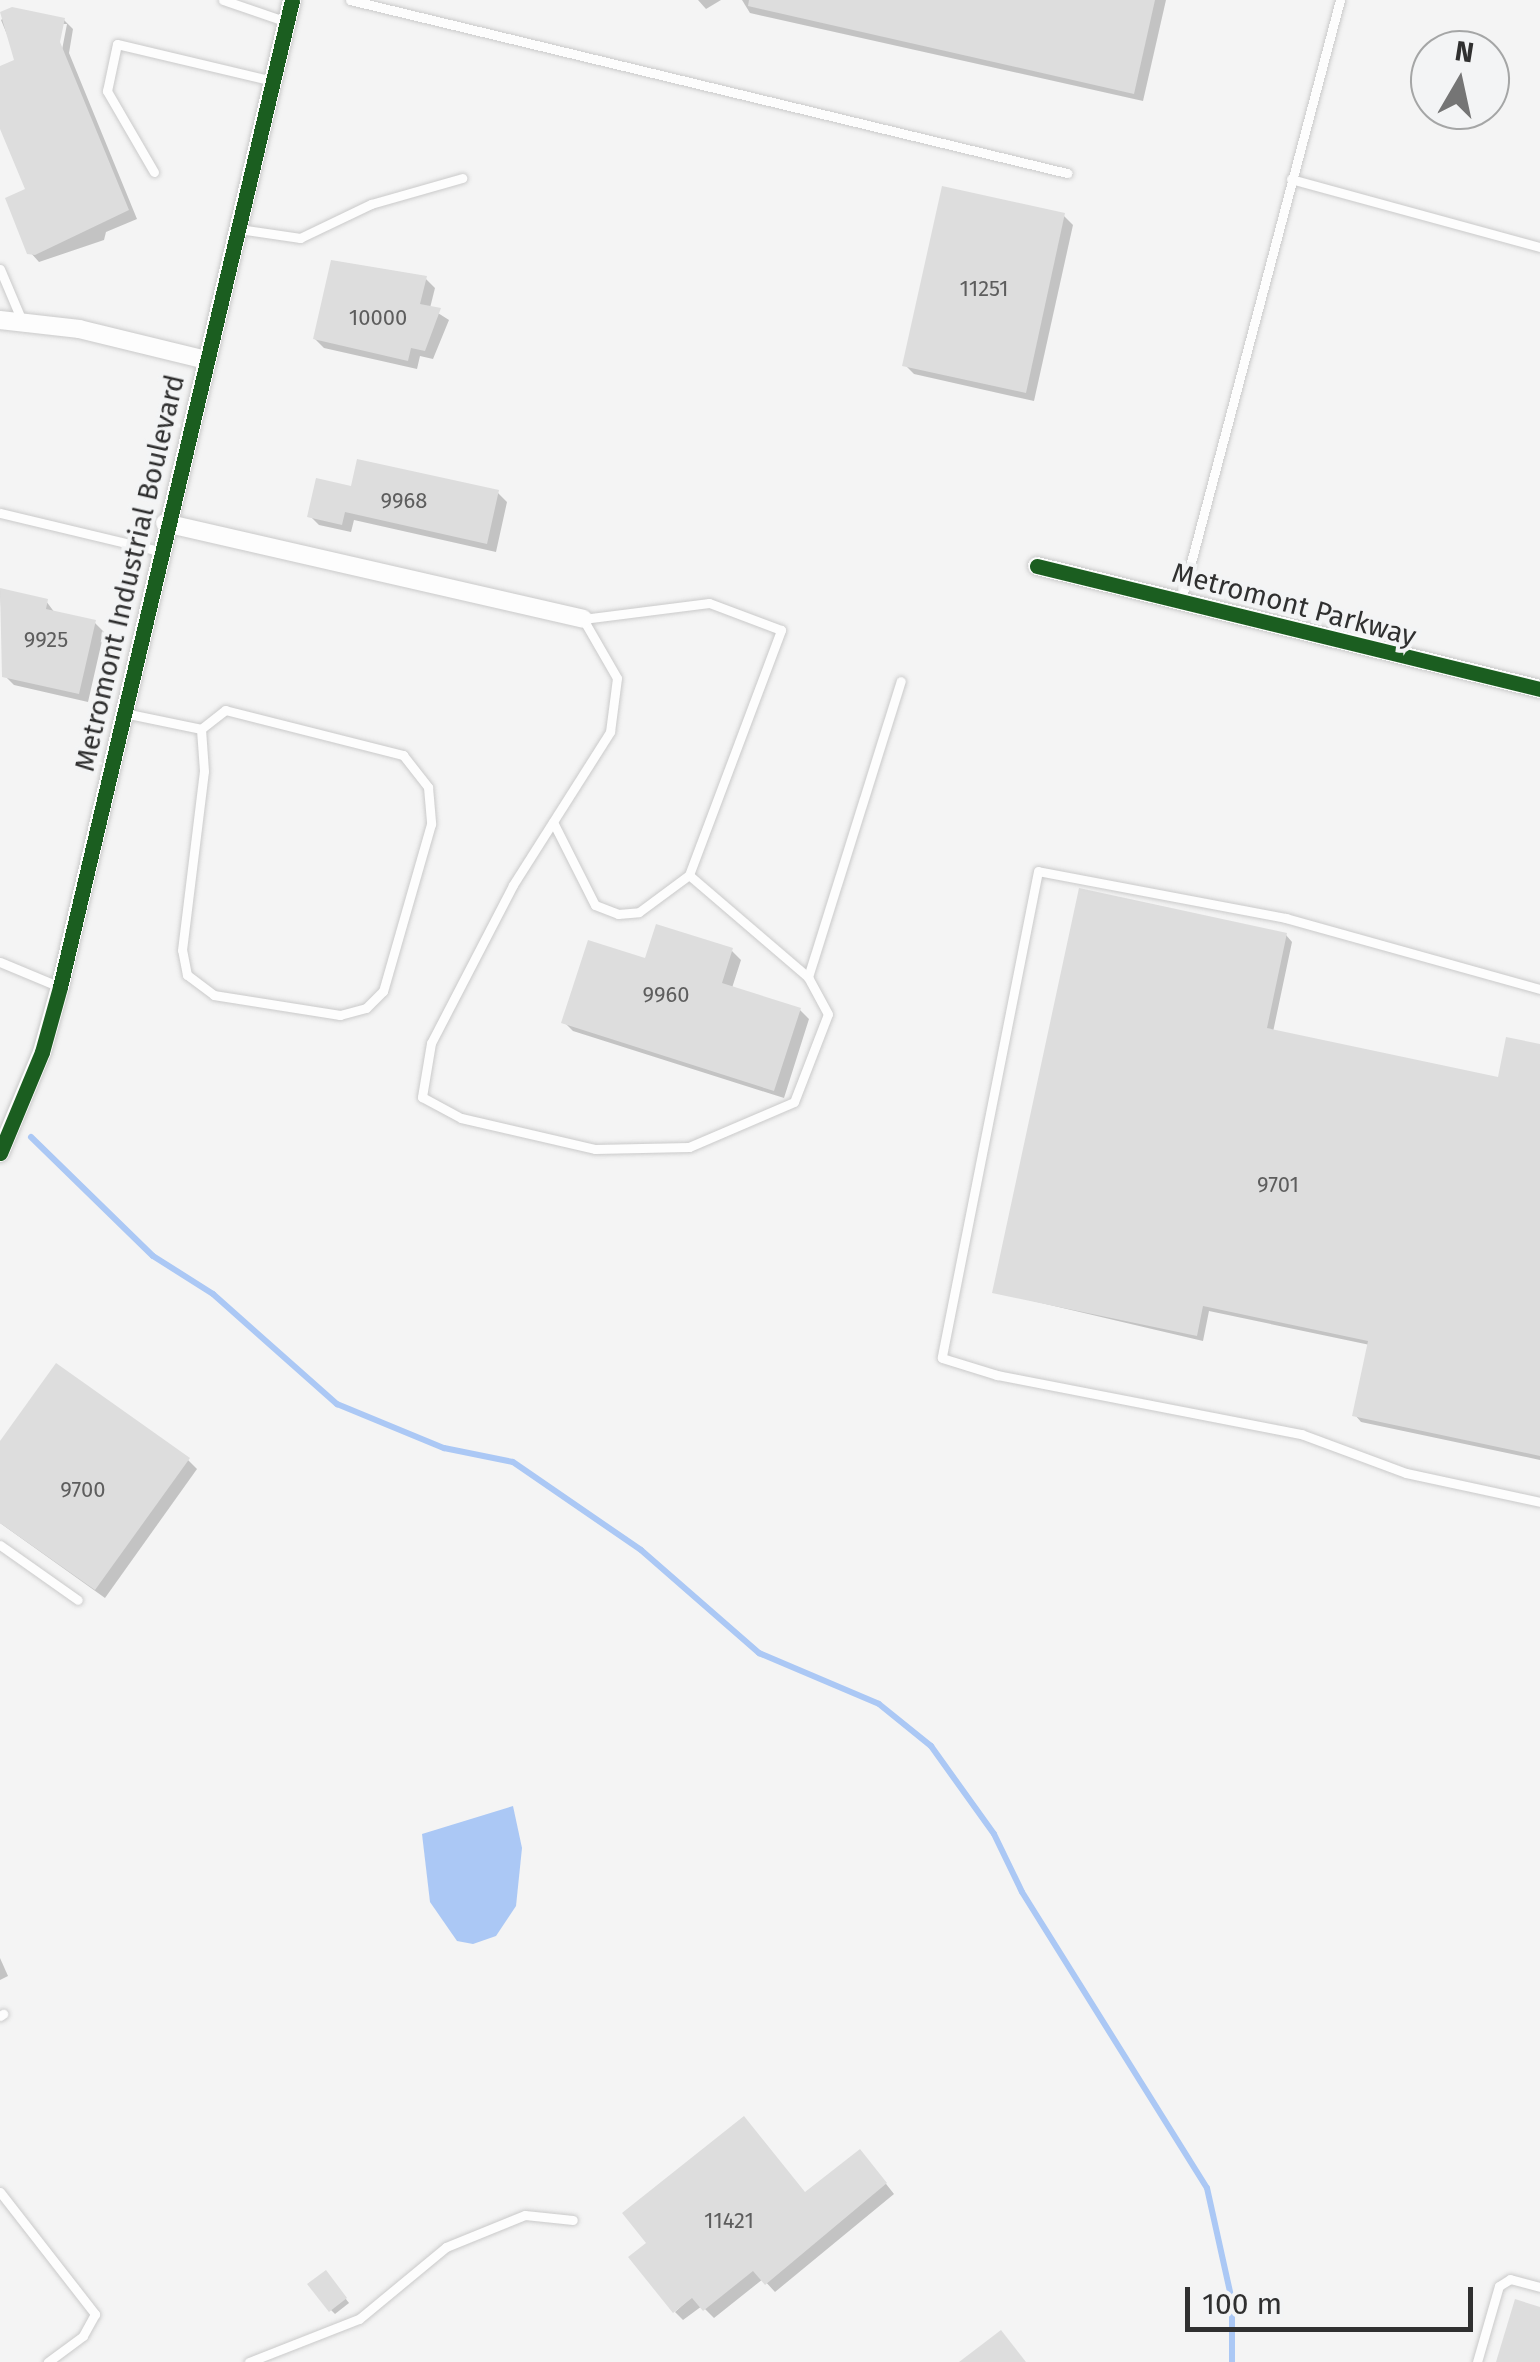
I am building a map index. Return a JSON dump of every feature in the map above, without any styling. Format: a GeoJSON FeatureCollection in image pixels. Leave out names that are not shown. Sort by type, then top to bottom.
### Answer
{"type":"FeatureCollection","features":[{"type":"Feature","properties":{"kind":"street","name":"Metromont Industrial Boulevard"},"geometry":{"type":"LineString","coordinates":[[0,1152],[42,1052],[60,986],[158,551],[292,0]]}},
{"type":"Feature","properties":{"kind":"street"},"geometry":{"type":"LineString","coordinates":[[0,320],[22,321],[206,360]]}},
{"type":"Feature","properties":{"kind":"street","name":"Metromont Industrial Boulevard"},"geometry":{"type":"LineString","coordinates":[[165,523],[583,619]]}},
{"type":"Feature","properties":{"kind":"street","name":"Metromont Parkway"},"geometry":{"type":"LineString","coordinates":[[1037,566],[1442,670],[1540,689]]}},
{"type":"Feature","properties":{"kind":"lane"},"geometry":{"type":"LineString","coordinates":[[222,0],[287,22]]}},
{"type":"Feature","properties":{"kind":"lane"},"geometry":{"type":"LineString","coordinates":[[350,0],[1067,174]]}},
{"type":"Feature","properties":{"kind":"lane"},"geometry":{"type":"LineString","coordinates":[[1181,600],[1340,0]]}},
{"type":"Feature","properties":{"kind":"lane"},"geometry":{"type":"LineString","coordinates":[[154,172],[108,91],[116,44],[274,81]]}},
{"type":"Feature","properties":{"kind":"lane"},"geometry":{"type":"LineString","coordinates":[[239,229],[300,238],[372,204],[462,178]]}},
{"type":"Feature","properties":{"kind":"lane"},"geometry":{"type":"LineString","coordinates":[[1290,179],[1540,247]]}},
{"type":"Feature","properties":{"kind":"lane"},"geometry":{"type":"LineString","coordinates":[[0,269],[22,321]]}},
{"type":"Feature","properties":{"kind":"lane"},"geometry":{"type":"LineString","coordinates":[[0,514],[158,551]]}},
{"type":"Feature","properties":{"kind":"lane"},"geometry":{"type":"LineString","coordinates":[[554,822],[596,905],[618,914],[639,912],[690,875],[781,630],[710,603],[583,619],[618,678],[610,732],[554,822],[432,1043],[422,1096],[461,1118],[595,1150],[689,1147],[794,1102],[828,1014],[808,977],[690,875]]}},
{"type":"Feature","properties":{"kind":"lane"},"geometry":{"type":"LineString","coordinates":[[808,977],[902,680]]}},
{"type":"Feature","properties":{"kind":"lane"},"geometry":{"type":"LineString","coordinates":[[225,710],[403,755],[428,787],[430,824],[383,992],[366,1008],[340,1015],[214,995],[188,976],[182,950],[204,772],[201,729],[225,710]]}},
{"type":"Feature","properties":{"kind":"lane"},"geometry":{"type":"LineString","coordinates":[[122,712],[201,729]]}},
{"type":"Feature","properties":{"kind":"lane"},"geometry":{"type":"LineString","coordinates":[[1540,989],[1286,918],[1038,871],[942,1358],[997,1376],[1301,1434],[1406,1473],[1540,1502]]}},
{"type":"Feature","properties":{"kind":"lane"},"geometry":{"type":"LineString","coordinates":[[0,962],[60,986]]}},
{"type":"Feature","properties":{"kind":"lane"},"geometry":{"type":"LineString","coordinates":[[0,1544],[78,1600]]}},
{"type":"Feature","properties":{"kind":"lane"},"geometry":{"type":"LineString","coordinates":[[0,2192],[95,2314],[83,2336],[48,2362]]}},
{"type":"Feature","properties":{"kind":"lane"},"geometry":{"type":"LineString","coordinates":[[250,2362],[359,2319],[446,2247],[525,2215],[573,2220]]}},
{"type":"Feature","properties":{"kind":"lane"},"geometry":{"type":"LineString","coordinates":[[1477,2362],[1499,2286],[1510,2278],[1540,2287]]}},
{"type":"Feature","properties":{"kind":"water"},"geometry":{"type":"Polygon","coordinates":[[[513,1806],[522,1848],[516,1906],[496,1936],[473,1944],[457,1941],[430,1902],[422,1834],[513,1806]]]}},
{"type":"Feature","properties":{"kind":"building"},"geometry":{"type":"Polygon","coordinates":[[[749,0],[1155,0],[1134,94],[748,6],[749,0]]]}},
{"type":"Feature","properties":{"kind":"building"},"geometry":{"type":"Polygon","coordinates":[[[12,7],[65,18],[60,42],[129,210],[35,255],[27,254],[5,198],[25,189],[0,129],[0,66],[14,60],[0,12],[12,7]]]}},
{"type":"Feature","properties":{"kind":"building"},"geometry":{"type":"Polygon","coordinates":[[[942,186],[1065,213],[1026,393],[902,366],[942,186]]]}},
{"type":"Feature","properties":{"kind":"building"},"geometry":{"type":"Polygon","coordinates":[[[331,260],[427,276],[420,304],[441,308],[425,351],[411,348],[408,361],[313,339],[331,260]]]}},
{"type":"Feature","properties":{"kind":"building"},"geometry":{"type":"Polygon","coordinates":[[[357,459],[499,490],[487,544],[345,512],[342,525],[307,517],[316,478],[351,486],[357,459]]]}},
{"type":"Feature","properties":{"kind":"building"},"geometry":{"type":"Polygon","coordinates":[[[0,588],[48,599],[46,609],[96,620],[79,694],[2,677],[0,588]]]}},
{"type":"Feature","properties":{"kind":"building"},"geometry":{"type":"Polygon","coordinates":[[[1079,888],[1287,933],[1267,1028],[1498,1077],[1506,1037],[1540,1044],[1540,1456],[1352,1416],[1368,1341],[1203,1306],[1197,1336],[992,1293],[1079,888]]]}},
{"type":"Feature","properties":{"kind":"building"},"geometry":{"type":"Polygon","coordinates":[[[656,924],[733,948],[722,983],[801,1008],[774,1091],[561,1023],[588,940],[645,958],[656,924]]]}},
{"type":"Feature","properties":{"kind":"building"},"geometry":{"type":"Polygon","coordinates":[[[56,1363],[190,1458],[95,1590],[0,1523],[0,1441],[56,1363]]]}},
{"type":"Feature","properties":{"kind":"building"},"geometry":{"type":"Polygon","coordinates":[[[744,2116],[805,2192],[860,2149],[887,2183],[765,2285],[753,2271],[703,2311],[692,2298],[673,2313],[628,2257],[646,2243],[622,2213],[744,2116]]]}},
{"type":"Feature","properties":{"kind":"building"},"geometry":{"type":"Polygon","coordinates":[[[326,2270],[347,2298],[329,2312],[307,2284],[326,2270]]]}},
{"type":"Feature","properties":{"kind":"building"},"geometry":{"type":"Polygon","coordinates":[[[1515,2299],[1540,2307],[1540,2362],[1496,2362],[1515,2299]]]}},
{"type":"Feature","properties":{"kind":"building"},"geometry":{"type":"Polygon","coordinates":[[[1001,2330],[1026,2362],[959,2362],[1001,2330]]]}},
{"type":"Feature","properties":{"kind":"waterway"},"geometry":{"type":"LineString","coordinates":[[31,1137],[153,1256],[213,1294],[337,1404],[444,1448],[513,1462],[641,1550],[759,1653],[879,1704],[931,1746],[994,1834],[1022,1892],[1207,2188],[1232,2301],[1232,2362]]}},
{"type":"Feature","properties":{"kind":"cycle path"},"geometry":{"type":"LineString","coordinates":[[0,1153],[42,1052],[60,987],[292,0]]}},
{"type":"Feature","properties":{"kind":"cycle path"},"geometry":{"type":"LineString","coordinates":[[1037,566],[1540,689]]}}]}
